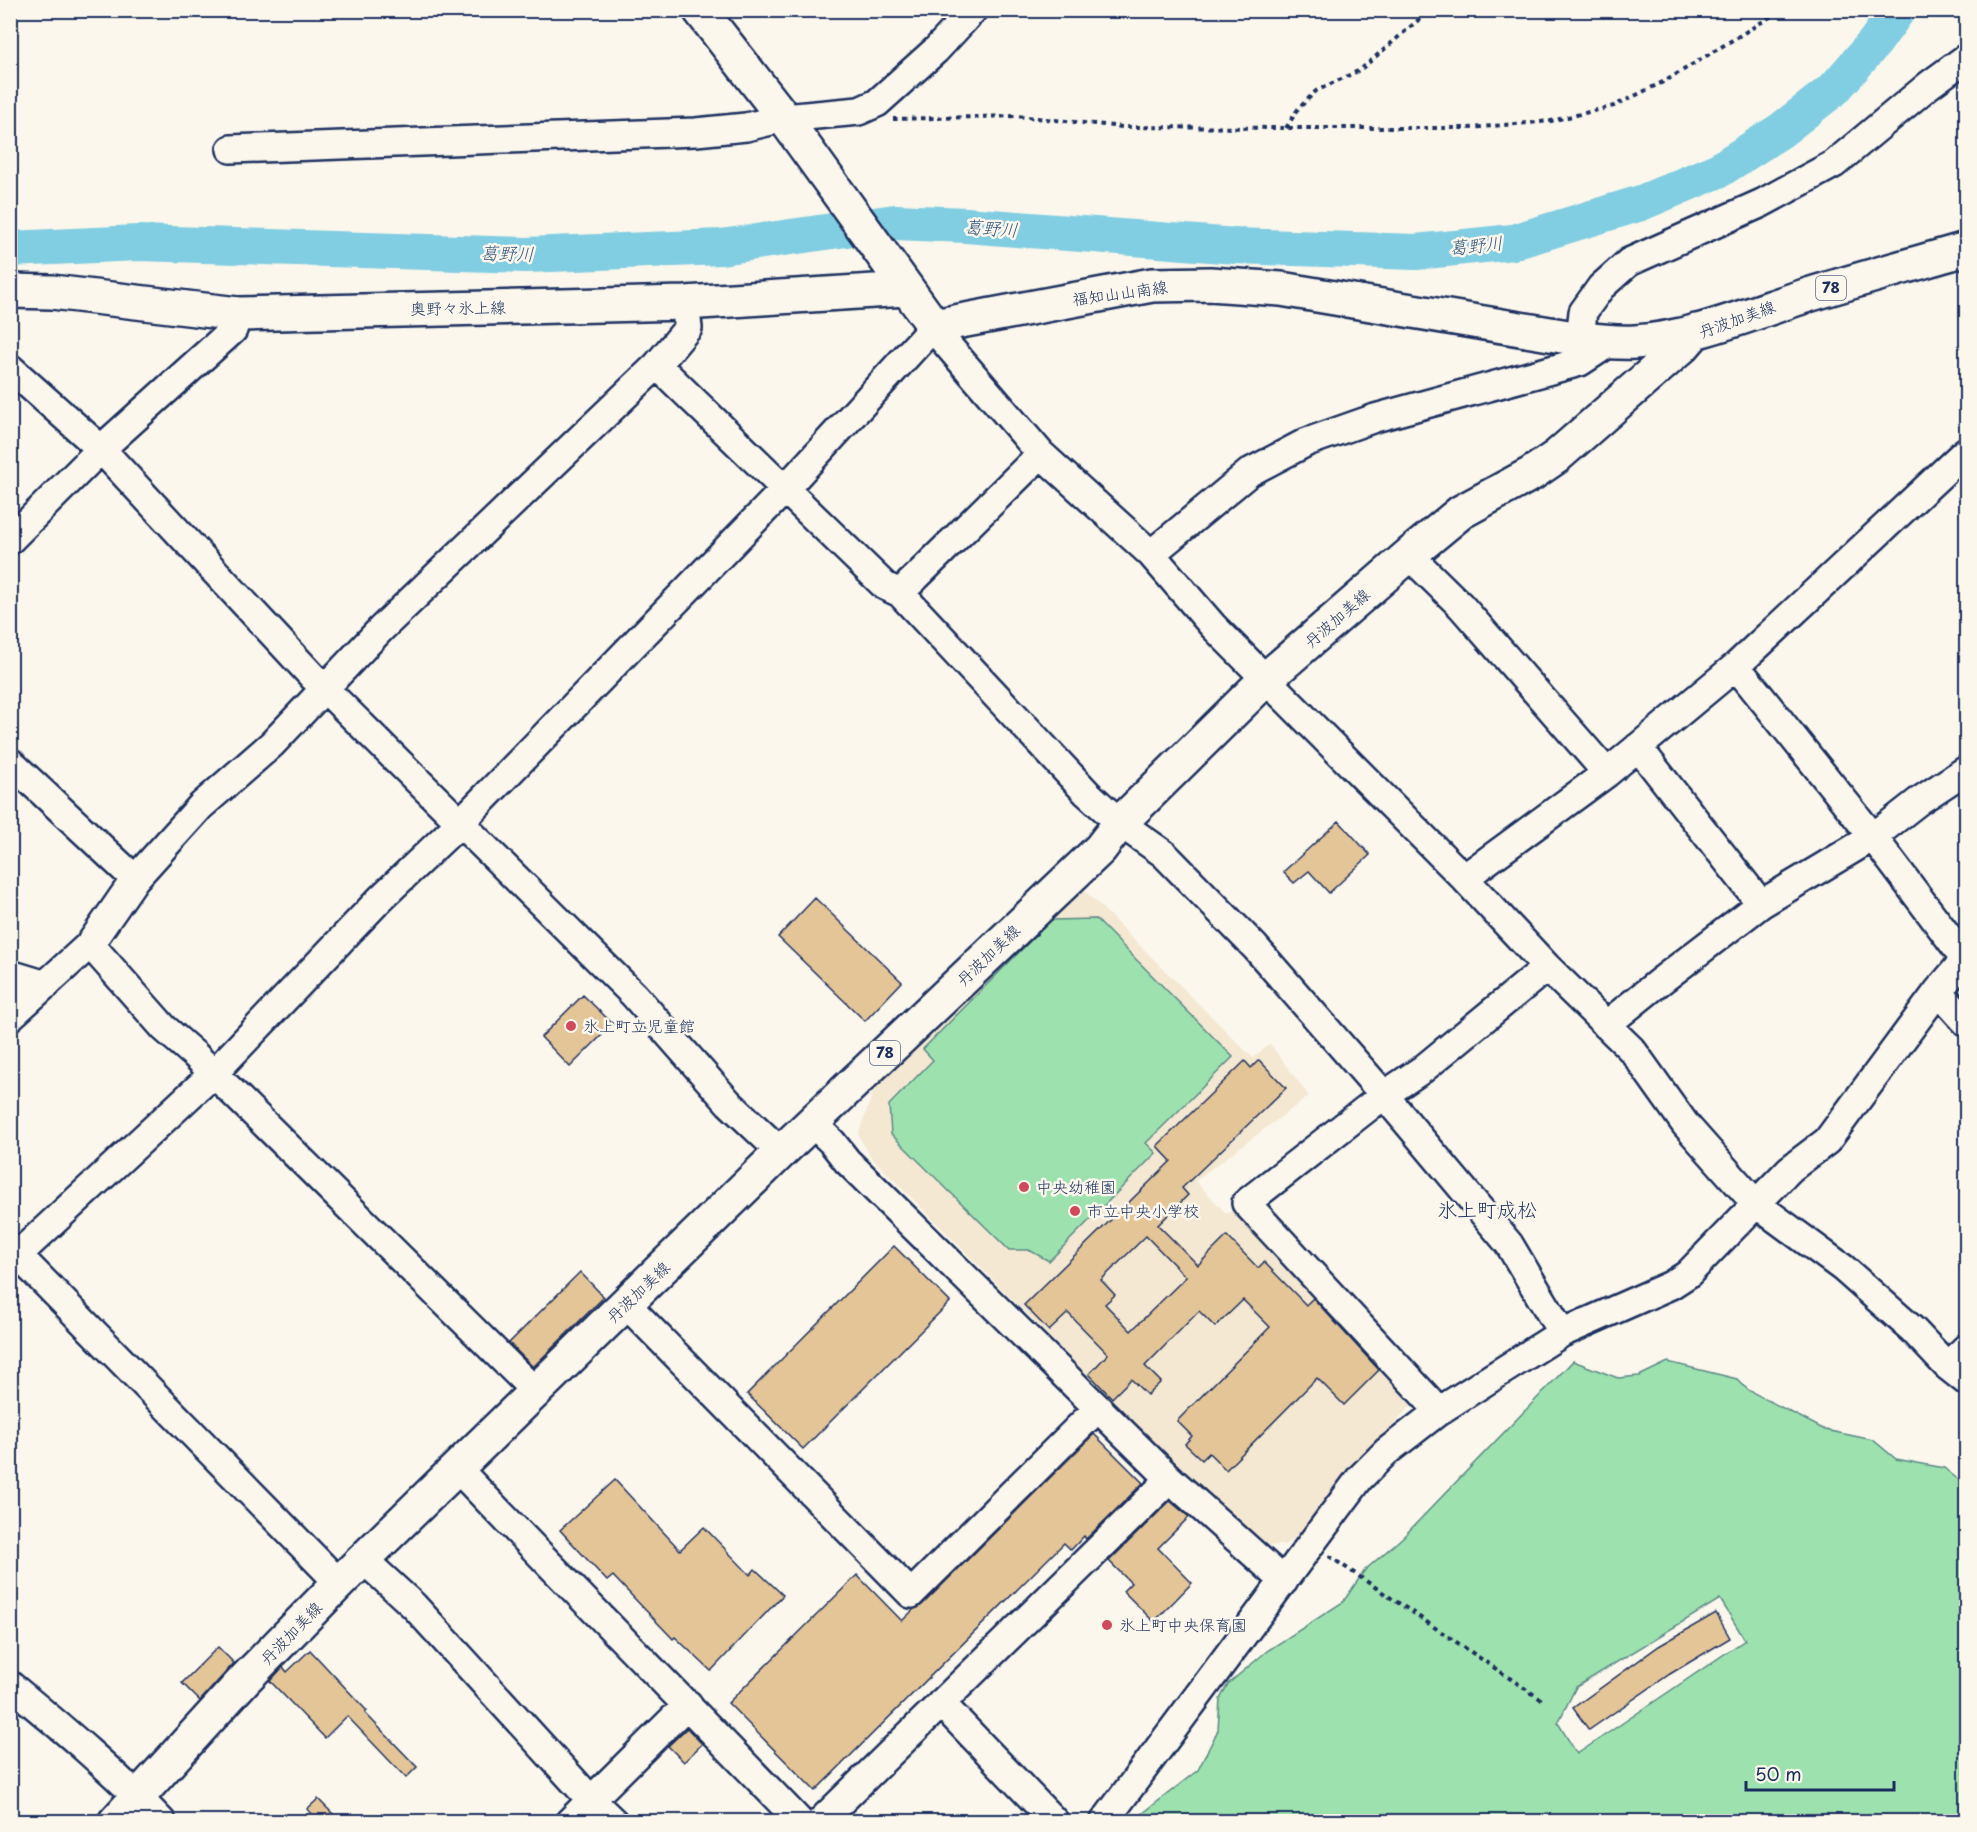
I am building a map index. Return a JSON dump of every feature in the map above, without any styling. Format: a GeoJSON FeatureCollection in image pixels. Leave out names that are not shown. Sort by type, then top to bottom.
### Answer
{"type":"FeatureCollection","features":[{"type":"Feature","properties":{"kind":"main road"},"geometry":{"type":"LineString","coordinates":[[700,10],[787,122],[934,326]]}},
{"type":"Feature","properties":{"kind":"main road","name":"丹波加美線"},"geometry":{"type":"LineString","coordinates":[[115,1821],[245,1679],[339,1583],[781,1152],[1100,849],[1120,823],[1267,678],[1409,555],[1461,512],[1532,474],[1556,457],[1683,346],[1696,331],[1810,294],[1966,249]]}},
{"type":"Feature","properties":{"kind":"main road","name":"福知山山南線"},"geometry":{"type":"LineString","coordinates":[[934,326],[1152,285],[1210,284],[1281,289],[1604,341],[1664,338],[1696,331]]}},
{"type":"Feature","properties":{"kind":"main road","name":"奥野々氷上線"},"geometry":{"type":"LineString","coordinates":[[10,291],[52,292],[237,314],[686,303],[903,285]]}},
{"type":"Feature","properties":{"kind":"main road"},"geometry":{"type":"LineString","coordinates":[[1604,341],[1633,352],[1642,373],[1636,388]]}},
{"type":"Feature","properties":{"kind":"street"},"geometry":{"type":"LineString","coordinates":[[231,148],[696,132],[860,111],[877,103],[936,50],[973,10]]}},
{"type":"Feature","properties":{"kind":"street"},"geometry":{"type":"LineString","coordinates":[[1151,554],[1250,472],[1307,442],[1375,418],[1581,362],[1604,341],[1582,312],[1601,287],[1629,262],[1762,203],[1834,164],[1966,58]]}},
{"type":"Feature","properties":{"kind":"street"},"geometry":{"type":"LineString","coordinates":[[10,1017],[90,944],[135,879],[201,806],[272,744],[381,629],[657,365],[688,328],[686,303]]}},
{"type":"Feature","properties":{"kind":"street"},"geometry":{"type":"LineString","coordinates":[[10,540],[102,449],[233,330],[237,314]]}},
{"type":"Feature","properties":{"kind":"street"},"geometry":{"type":"LineString","coordinates":[[339,1583],[13,1255],[214,1073],[381,898],[461,822],[784,489],[934,326],[938,334],[1041,454],[1151,554],[1213,626],[1464,878],[1547,967],[1634,1051],[1685,1124],[1756,1204],[1843,1268],[1913,1330],[1957,1374],[1966,1348]]}},
{"type":"Feature","properties":{"kind":"street"},"geometry":{"type":"LineString","coordinates":[[657,365],[885,586],[900,593],[1087,793],[1120,823],[1164,854],[1246,938],[1384,1095],[1509,1244],[1562,1334]]}},
{"type":"Feature","properties":{"kind":"street"},"geometry":{"type":"LineString","coordinates":[[10,368],[102,449],[324,688],[634,995],[729,1103],[781,1152]]}},
{"type":"Feature","properties":{"kind":"street"},"geometry":{"type":"LineString","coordinates":[[1464,878],[1607,773],[1736,666],[1966,451]]}},
{"type":"Feature","properties":{"kind":"street"},"geometry":{"type":"LineString","coordinates":[[900,593],[1041,454]]}},
{"type":"Feature","properties":{"kind":"street"},"geometry":{"type":"LineString","coordinates":[[1409,555],[1461,606],[1607,773]]}},
{"type":"Feature","properties":{"kind":"street"},"geometry":{"type":"LineString","coordinates":[[1104,1821],[1360,1478],[1386,1452],[1439,1411],[1562,1334],[1671,1285],[1688,1274],[1790,1169],[1827,1141],[1938,991],[1966,958],[1873,837],[1736,666]]}},
{"type":"Feature","properties":{"kind":"street"},"geometry":{"type":"LineString","coordinates":[[1638,747],[1761,904]]}},
{"type":"Feature","properties":{"kind":"street"},"geometry":{"type":"LineString","coordinates":[[10,762],[135,879]]}},
{"type":"Feature","properties":{"kind":"street"},"geometry":{"type":"LineString","coordinates":[[1606,1025],[1761,904],[1873,837],[1919,801],[1966,770]]}},
{"type":"Feature","properties":{"kind":"street"},"geometry":{"type":"LineString","coordinates":[[90,944],[164,1028],[214,1073],[536,1392]]}},
{"type":"Feature","properties":{"kind":"street"},"geometry":{"type":"LineString","coordinates":[[1439,1411],[1246,1203],[1384,1095],[1423,1069],[1547,967]]}},
{"type":"Feature","properties":{"kind":"street"},"geometry":{"type":"LineString","coordinates":[[10,974],[46,985]]}},
{"type":"Feature","properties":{"kind":"street"},"geometry":{"type":"LineString","coordinates":[[1938,991],[1966,1022]]}},
{"type":"Feature","properties":{"kind":"street"},"geometry":{"type":"LineString","coordinates":[[812,1123],[832,1142],[847,1161],[1170,1479],[1284,1581]]}},
{"type":"Feature","properties":{"kind":"street"},"geometry":{"type":"LineString","coordinates":[[626,1304],[911,1593],[1098,1408]]}},
{"type":"Feature","properties":{"kind":"street"},"geometry":{"type":"LineString","coordinates":[[457,1468],[800,1821]]}},
{"type":"Feature","properties":{"kind":"street"},"geometry":{"type":"LineString","coordinates":[[820,1821],[1170,1479]]}},
{"type":"Feature","properties":{"kind":"street"},"geometry":{"type":"LineString","coordinates":[[364,1560],[414,1606],[591,1800],[614,1821]]}},
{"type":"Feature","properties":{"kind":"street"},"geometry":{"type":"LineString","coordinates":[[10,1685],[102,1762],[162,1821]]}},
{"type":"Feature","properties":{"kind":"street"},"geometry":{"type":"LineString","coordinates":[[941,1703],[1044,1818]]}},
{"type":"Feature","properties":{"kind":"street"},"geometry":{"type":"LineString","coordinates":[[569,1821],[688,1704]]}},
{"type":"Feature","properties":{"kind":"path"},"geometry":{"type":"LineString","coordinates":[[1286,128],[1298,109],[1316,91],[1360,70],[1430,10]]}},
{"type":"Feature","properties":{"kind":"path"},"geometry":{"type":"LineString","coordinates":[[1770,10],[1777,12]]}},
{"type":"Feature","properties":{"kind":"path"},"geometry":{"type":"LineString","coordinates":[[860,111],[875,119],[1017,116],[1123,127],[1469,128],[1551,121],[1614,106],[1667,80],[1777,12]]}},
{"type":"Feature","properties":{"kind":"path"},"geometry":{"type":"LineString","coordinates":[[1311,1544],[1542,1700]]}},
{"type":"Feature","properties":{"kind":"shaded area","name":"市立中央小学校"},"geometry":{"type":"Polygon","coordinates":[[[1075,881],[1253,1058],[1270,1044],[1309,1096],[1195,1181],[1227,1214],[1234,1208],[1414,1403],[1369,1448],[1301,1533],[1285,1545],[1264,1546],[1129,1417],[870,1156],[858,1135],[877,1082],[1075,881]]]}},
{"type":"Feature","properties":{"kind":"green space"},"geometry":{"type":"Polygon","coordinates":[[[1096,919],[1233,1057],[1146,1143],[1156,1153],[1049,1261],[1029,1250],[1009,1250],[891,1134],[889,1105],[933,1060],[923,1049],[1051,920],[1096,919]]]}},
{"type":"Feature","properties":{"kind":"green space"},"geometry":{"type":"Polygon","coordinates":[[[1573,1361],[1618,1378],[1639,1376],[1668,1362],[1737,1379],[1748,1390],[1825,1430],[1873,1440],[1896,1459],[1944,1468],[1966,1486],[1966,1821],[1133,1821],[1198,1770],[1218,1730],[1220,1699],[1228,1684],[1267,1651],[1343,1602],[1365,1570],[1403,1537],[1573,1361]],[[1720,1599],[1576,1687],[1558,1723],[1577,1754],[1745,1640],[1720,1599]]]}},
{"type":"Feature","properties":{"kind":"building"},"geometry":{"type":"Polygon","coordinates":[[[1339,821],[1370,855],[1329,893],[1309,871],[1294,883],[1283,872],[1339,821]]]}},
{"type":"Feature","properties":{"kind":"building"},"geometry":{"type":"Polygon","coordinates":[[[815,898],[902,982],[865,1021],[778,937],[815,898]]]}},
{"type":"Feature","properties":{"kind":"building"},"geometry":{"type":"Polygon","coordinates":[[[583,995],[613,1024],[570,1067],[541,1037],[583,995]]]}},
{"type":"Feature","properties":{"kind":"building"},"geometry":{"type":"Polygon","coordinates":[[[1259,1060],[1286,1088],[1182,1188],[1188,1195],[1158,1225],[1198,1265],[1227,1236],[1258,1268],[1264,1262],[1306,1305],[1313,1298],[1379,1370],[1344,1405],[1317,1378],[1226,1470],[1209,1453],[1202,1460],[1185,1444],[1192,1436],[1177,1421],[1270,1327],[1243,1300],[1215,1327],[1199,1311],[1145,1366],[1161,1382],[1147,1395],[1131,1379],[1112,1398],[1089,1374],[1108,1354],[1068,1313],[1049,1331],[1024,1305],[1171,1161],[1157,1146],[1245,1061],[1251,1068],[1259,1060]],[[1146,1236],[1101,1280],[1115,1295],[1105,1304],[1131,1331],[1186,1277],[1146,1236]]]}},
{"type":"Feature","properties":{"kind":"building"},"geometry":{"type":"Polygon","coordinates":[[[894,1246],[950,1302],[803,1449],[747,1394],[894,1246]]]}},
{"type":"Feature","properties":{"kind":"building"},"geometry":{"type":"Polygon","coordinates":[[[580,1272],[604,1297],[533,1367],[509,1343],[580,1272]]]}},
{"type":"Feature","properties":{"kind":"building"},"geometry":{"type":"Polygon","coordinates":[[[1094,1434],[1143,1483],[1086,1539],[1084,1536],[1071,1550],[1064,1543],[815,1791],[728,1703],[857,1575],[902,1621],[914,1609],[922,1605],[1094,1434]]]}},
{"type":"Feature","properties":{"kind":"building"},"geometry":{"type":"Polygon","coordinates":[[[615,1480],[680,1550],[704,1527],[750,1575],[755,1569],[783,1595],[711,1671],[675,1637],[673,1639],[613,1576],[607,1581],[560,1530],[615,1480]]]}},
{"type":"Feature","properties":{"kind":"building"},"geometry":{"type":"Polygon","coordinates":[[[1170,1501],[1189,1517],[1158,1548],[1192,1583],[1154,1622],[1123,1591],[1131,1583],[1109,1561],[1170,1501]]]}},
{"type":"Feature","properties":{"kind":"building"},"geometry":{"type":"Polygon","coordinates":[[[1716,1613],[1730,1638],[1670,1674],[1589,1730],[1573,1708],[1659,1646],[1716,1613]]]}},
{"type":"Feature","properties":{"kind":"building"},"geometry":{"type":"Polygon","coordinates":[[[218,1647],[234,1663],[200,1701],[182,1683],[218,1647]]]}},
{"type":"Feature","properties":{"kind":"building"},"geometry":{"type":"Polygon","coordinates":[[[310,1650],[367,1711],[365,1713],[417,1767],[406,1778],[347,1716],[325,1738],[270,1681],[283,1667],[287,1672],[310,1650]]]}},
{"type":"Feature","properties":{"kind":"building"},"geometry":{"type":"Polygon","coordinates":[[[687,1728],[702,1744],[684,1762],[668,1746],[687,1728]]]}},
{"type":"Feature","properties":{"kind":"building"},"geometry":{"type":"Polygon","coordinates":[[[318,1799],[340,1821],[318,1821],[307,1809],[318,1799]]]}},
{"type":"Feature","properties":{"kind":"waterway","name":"葛野川"},"geometry":{"type":"LineString","coordinates":[[10,249],[138,243],[526,255],[721,247],[895,222],[966,225],[1236,246],[1416,252],[1513,242],[1641,203],[1719,170],[1780,131],[1834,89],[1875,42],[1898,10]]}},
{"type":"Feature","properties":{"kind":"place","name":"氷上町立児童館"},"geometry":{"type":"Point","coordinates":[571,1026]}},
{"type":"Feature","properties":{"kind":"place","name":"中央幼稚園"},"geometry":{"type":"Point","coordinates":[1024,1187]}},
{"type":"Feature","properties":{"kind":"place","name":"市立中央小学校"},"geometry":{"type":"Point","coordinates":[1075,1211]}},
{"type":"Feature","properties":{"kind":"place","name":"氷上町中央保育園"},"geometry":{"type":"Point","coordinates":[1107,1625]}},
{"type":"Feature","properties":{"kind":"district","name":"氷上町成松"},"geometry":{"type":"Point","coordinates":[1487,1210]}}]}
